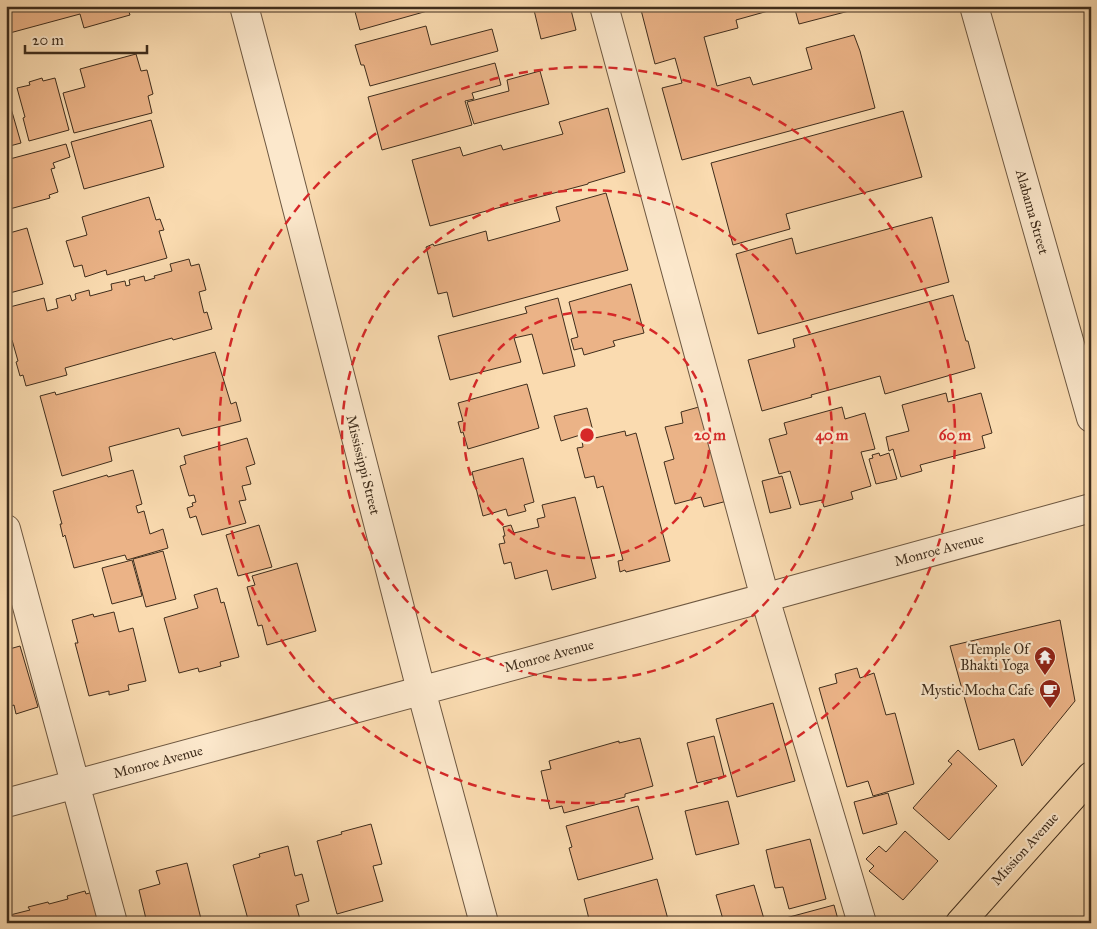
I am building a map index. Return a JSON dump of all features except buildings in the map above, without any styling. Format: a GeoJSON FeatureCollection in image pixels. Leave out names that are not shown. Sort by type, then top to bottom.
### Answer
{"type":"FeatureCollection","features":[{"type":"Feature","properties":{"kind":"main road","name":"Mission Avenue"},"geometry":{"type":"LineString","coordinates":[[960,923],[1091,776]]}},
{"type":"Feature","properties":{"kind":"street","name":"Mississippi Street"},"geometry":{"type":"LineString","coordinates":[[244,6],[421,690],[484,923]]}},
{"type":"Feature","properties":{"kind":"street"},"geometry":{"type":"LineString","coordinates":[[604,6],[765,598],[862,923]]}},
{"type":"Feature","properties":{"kind":"street","name":"Alabama Street"},"geometry":{"type":"LineString","coordinates":[[974,6],[1091,418]]}},
{"type":"Feature","properties":{"kind":"street","name":"Monroe Avenue"},"geometry":{"type":"LineString","coordinates":[[6,803],[1091,508]]}},
{"type":"Feature","properties":{"kind":"street"},"geometry":{"type":"LineString","coordinates":[[6,529],[113,923]]}},
{"type":"Feature","properties":{"kind":"place","name":"Temple Of Bhakti Yoga"},"geometry":{"type":"Point","coordinates":[1045,676]}},
{"type":"Feature","properties":{"kind":"place","name":"Mystic Mocha Cafe"},"geometry":{"type":"Point","coordinates":[1050,709]}}]}
